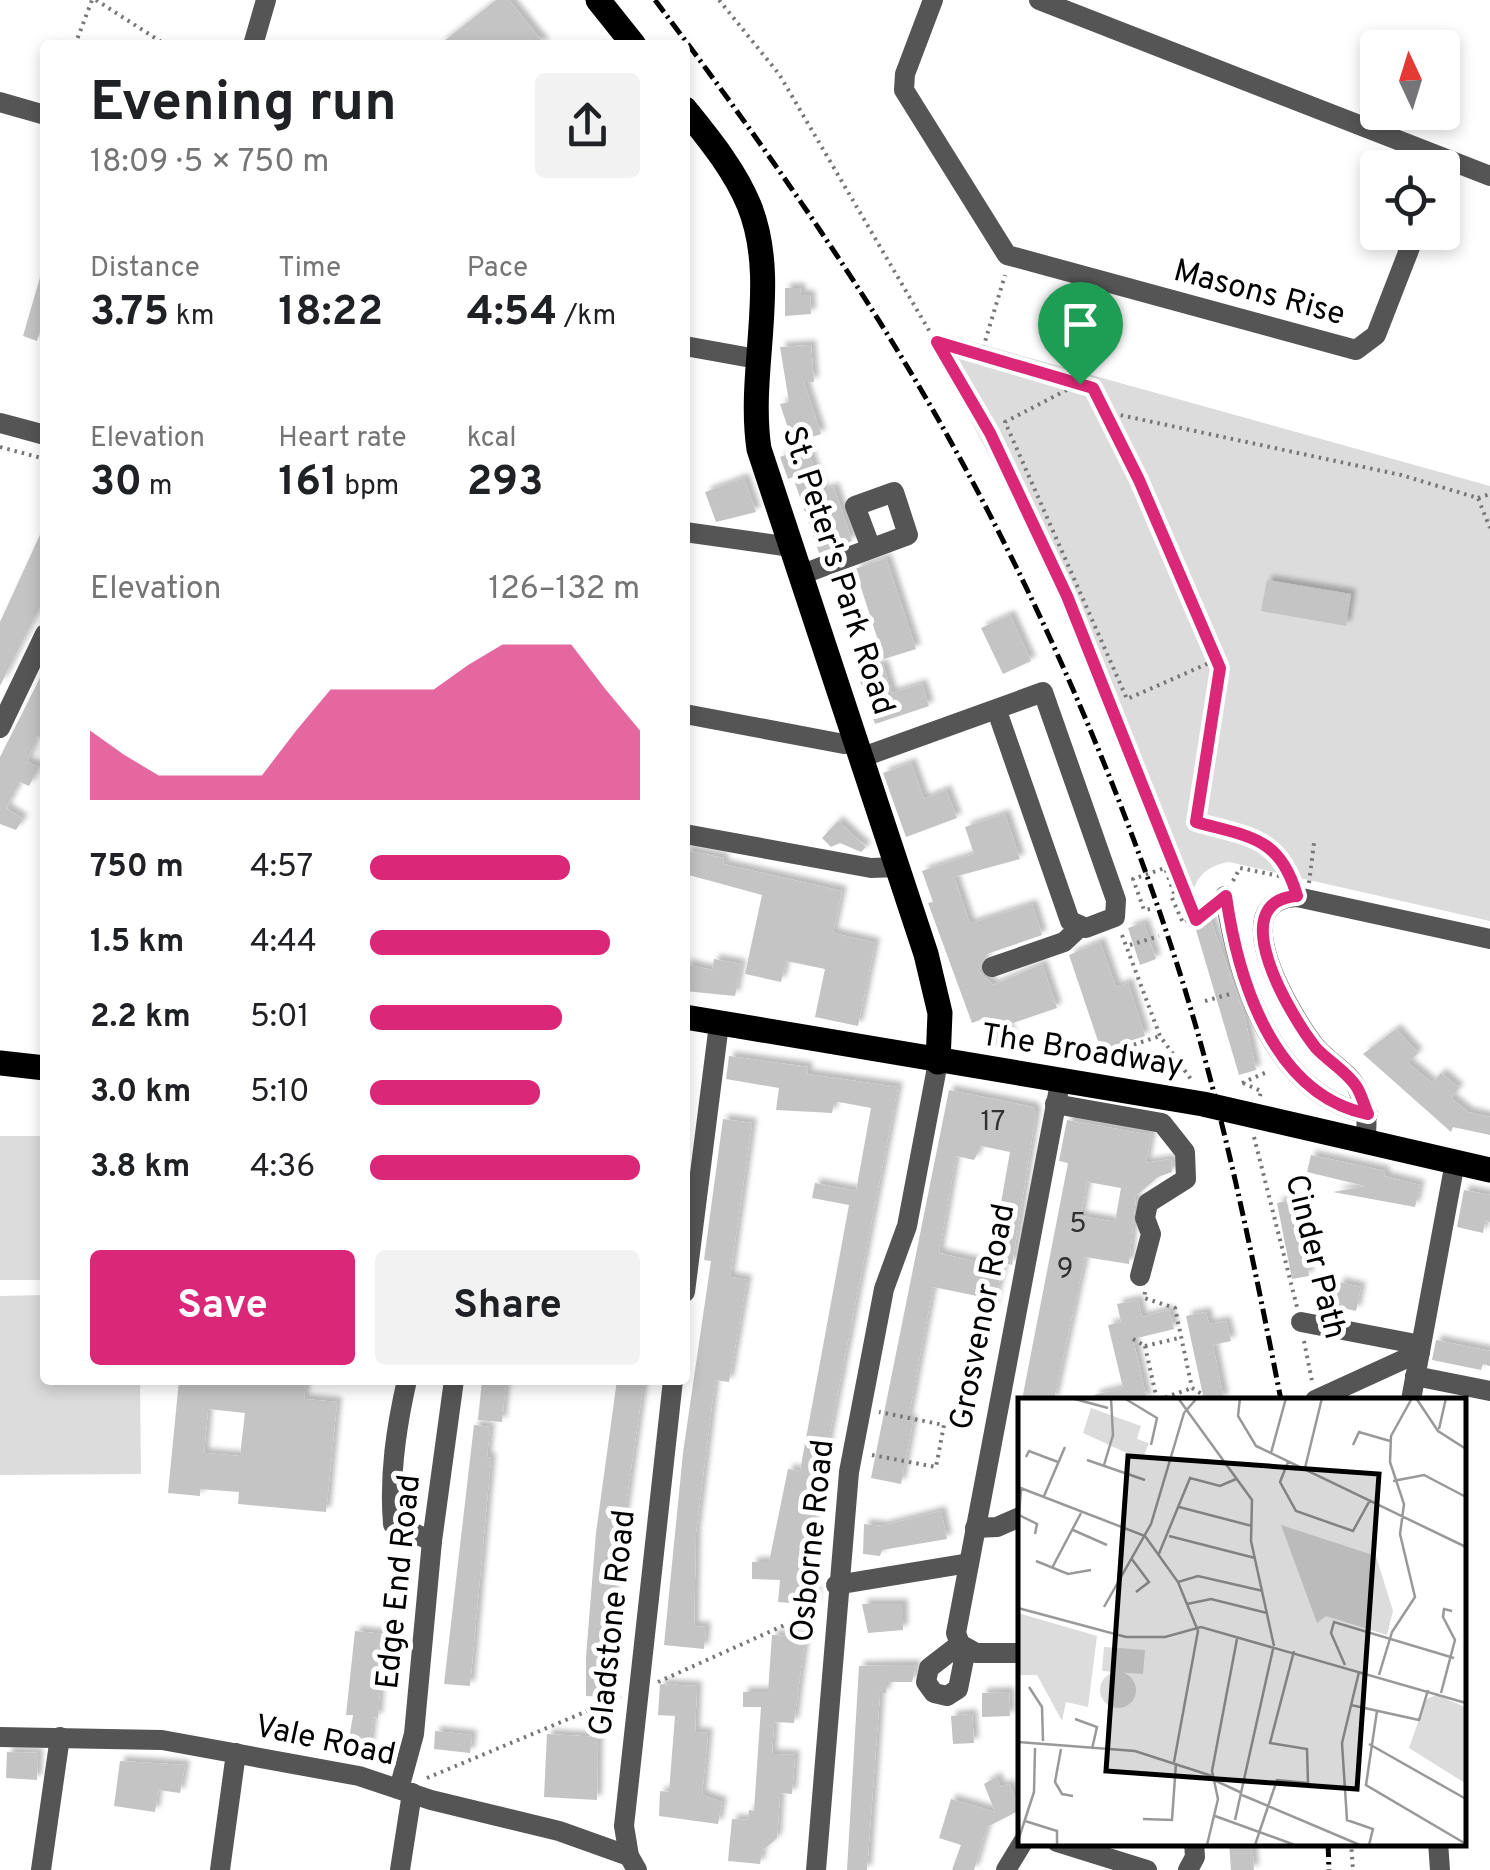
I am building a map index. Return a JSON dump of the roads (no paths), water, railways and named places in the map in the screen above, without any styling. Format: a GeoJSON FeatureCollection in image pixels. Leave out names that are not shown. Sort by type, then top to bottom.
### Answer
{"type":"FeatureCollection","features":[{"type":"Feature","properties":{"kind":"main road"},"geometry":{"type":"LineString","coordinates":[[598,0],[630,40]]}},
{"type":"Feature","properties":{"kind":"main road","name":"St. Peter's Park Road"},"geometry":{"type":"LineString","coordinates":[[690,116],[736,179],[750,209],[762,288],[754,416],[759,449],[899,867],[936,994],[942,1029],[938,1062]]}},
{"type":"Feature","properties":{"kind":"main road"},"geometry":{"type":"LineString","coordinates":[[690,1018],[938,1062]]}},
{"type":"Feature","properties":{"kind":"main road","name":"The Broadway"},"geometry":{"type":"LineString","coordinates":[[938,1062],[1057,1094],[1202,1104],[1251,1112],[1490,1170]]}},
{"type":"Feature","properties":{"kind":"main road"},"geometry":{"type":"LineString","coordinates":[[0,1063],[40,1067]]}},
{"type":"Feature","properties":{"kind":"street"},"geometry":{"type":"LineString","coordinates":[[254,40],[266,0]]}},
{"type":"Feature","properties":{"kind":"street","name":"Masons Rise"},"geometry":{"type":"LineString","coordinates":[[933,0],[905,74],[904,90],[998,246],[1011,256],[1356,350],[1376,335],[1409,250]]}},
{"type":"Feature","properties":{"kind":"street"},"geometry":{"type":"LineString","coordinates":[[1044,1],[1412,150]]}},
{"type":"Feature","properties":{"kind":"street"},"geometry":{"type":"LineString","coordinates":[[0,102],[40,113]]}},
{"type":"Feature","properties":{"kind":"street"},"geometry":{"type":"LineString","coordinates":[[1460,168],[1490,176]]}},
{"type":"Feature","properties":{"kind":"street"},"geometry":{"type":"LineString","coordinates":[[690,347],[757,360]]}},
{"type":"Feature","properties":{"kind":"street"},"geometry":{"type":"LineString","coordinates":[[0,423],[40,434]]}},
{"type":"Feature","properties":{"kind":"street"},"geometry":{"type":"LineString","coordinates":[[690,533],[790,547]]}},
{"type":"Feature","properties":{"kind":"street"},"geometry":{"type":"LineString","coordinates":[[800,575],[871,548]]}},
{"type":"Feature","properties":{"kind":"street"},"geometry":{"type":"LineString","coordinates":[[0,728],[40,644]]}},
{"type":"Feature","properties":{"kind":"street"},"geometry":{"type":"LineString","coordinates":[[690,715],[860,750],[997,710],[1043,692],[1118,910],[1110,919],[1079,928],[1064,942],[992,968]]}},
{"type":"Feature","properties":{"kind":"street"},"geometry":{"type":"LineString","coordinates":[[997,710],[1070,921],[1079,928]]}},
{"type":"Feature","properties":{"kind":"street"},"geometry":{"type":"LineString","coordinates":[[690,835],[872,868],[899,867]]}},
{"type":"Feature","properties":{"kind":"street"},"geometry":{"type":"LineString","coordinates":[[1226,896],[1238,963],[1285,1066],[1350,1111],[1368,1114]]}},
{"type":"Feature","properties":{"kind":"street"},"geometry":{"type":"LineString","coordinates":[[1366,1142],[1368,1114],[1356,1086],[1316,1048],[1294,1014],[1268,959],[1260,933],[1265,912],[1283,897],[1302,897],[1490,939]]}},
{"type":"Feature","properties":{"kind":"street"},"geometry":{"type":"LineString","coordinates":[[690,1253],[719,1024]]}},
{"type":"Feature","properties":{"kind":"street","name":"The Broadway"},"geometry":{"type":"LineString","coordinates":[[907,1226],[938,1062]]}},
{"type":"Feature","properties":{"kind":"street"},"geometry":{"type":"LineString","coordinates":[[1057,1094],[1162,1123],[1185,1152],[1186,1179],[1148,1203],[1145,1218],[1151,1234],[1140,1276]]}},
{"type":"Feature","properties":{"kind":"street","name":"Grosvenor Road"},"geometry":{"type":"LineString","coordinates":[[1018,1652],[962,1646],[956,1633],[1057,1094]]}},
{"type":"Feature","properties":{"kind":"street"},"geometry":{"type":"LineString","coordinates":[[1411,1398],[1455,1162]]}},
{"type":"Feature","properties":{"kind":"street","name":"Osborne Road"},"geometry":{"type":"LineString","coordinates":[[816,1870],[836,1585],[853,1451],[884,1290],[907,1226]]}},
{"type":"Feature","properties":{"kind":"street"},"geometry":{"type":"LineString","coordinates":[[1301,1322],[1420,1349]]}},
{"type":"Feature","properties":{"kind":"street"},"geometry":{"type":"LineString","coordinates":[[1317,1398],[1420,1349]]}},
{"type":"Feature","properties":{"kind":"street"},"geometry":{"type":"LineString","coordinates":[[1415,1376],[1490,1391]]}},
{"type":"Feature","properties":{"kind":"street"},"geometry":{"type":"LineString","coordinates":[[407,1385],[395,1442],[393,1524],[432,1541]]}},
{"type":"Feature","properties":{"kind":"street","name":"Edge End Road"},"geometry":{"type":"LineString","coordinates":[[400,1870],[432,1541],[453,1385]]}},
{"type":"Feature","properties":{"kind":"street","name":"Gladstone Road"},"geometry":{"type":"LineString","coordinates":[[633,1863],[626,1806],[672,1385]]}},
{"type":"Feature","properties":{"kind":"street"},"geometry":{"type":"LineString","coordinates":[[975,1528],[997,1527],[1018,1519]]}},
{"type":"Feature","properties":{"kind":"street"},"geometry":{"type":"LineString","coordinates":[[836,1585],[969,1562]]}},
{"type":"Feature","properties":{"kind":"street"},"geometry":{"type":"LineString","coordinates":[[41,1870],[60,1737]]}},
{"type":"Feature","properties":{"kind":"street","name":"Vale Road"},"geometry":{"type":"LineString","coordinates":[[0,1738],[162,1740],[358,1776],[559,1831],[633,1863]]}},
{"type":"Feature","properties":{"kind":"street"},"geometry":{"type":"LineString","coordinates":[[220,1870],[236,1754]]}},
{"type":"Feature","properties":{"kind":"street"},"geometry":{"type":"LineString","coordinates":[[1006,1870],[1020,1845]]}},
{"type":"Feature","properties":{"kind":"street"},"geometry":{"type":"LineString","coordinates":[[1067,1845],[1147,1870]]}},
{"type":"Feature","properties":{"kind":"street"},"geometry":{"type":"LineString","coordinates":[[1190,1870],[1194,1845]]}},
{"type":"Feature","properties":{"kind":"street"},"geometry":{"type":"LineString","coordinates":[[1438,1845],[1440,1870]]}},
{"type":"Feature","properties":{"kind":"railway"},"geometry":{"type":"LineString","coordinates":[[655,0],[685,40]]}},
{"type":"Feature","properties":{"kind":"railway"},"geometry":{"type":"LineString","coordinates":[[690,47],[805,208],[910,371],[977,490],[1072,688],[1153,892],[1193,1015],[1235,1179],[1281,1398]]}},
{"type":"Feature","properties":{"kind":"railway"},"geometry":{"type":"LineString","coordinates":[[1328,1845],[1329,1870]]}}]}
